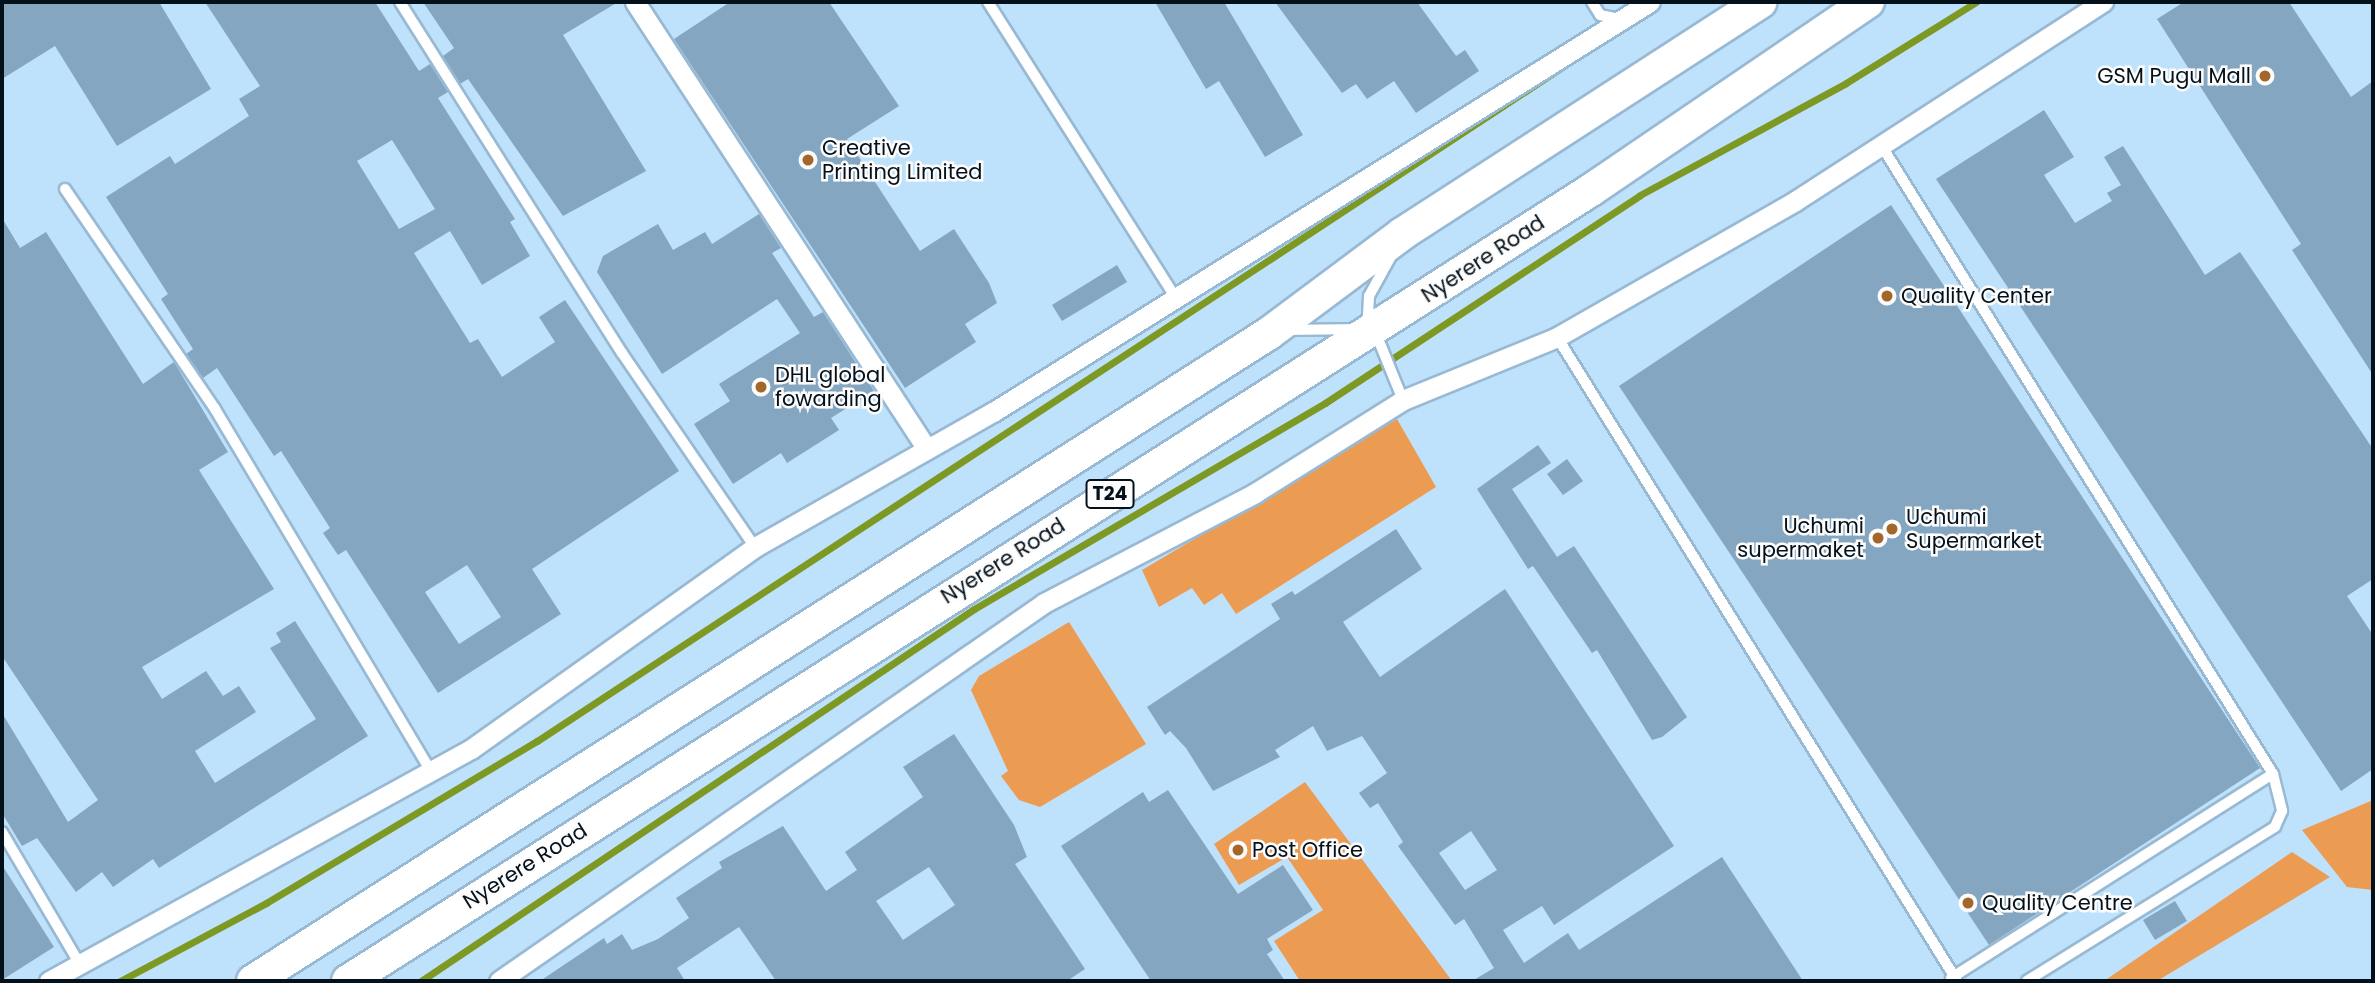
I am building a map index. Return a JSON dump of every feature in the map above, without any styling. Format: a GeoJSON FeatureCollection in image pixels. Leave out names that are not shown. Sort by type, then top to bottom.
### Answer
{"type":"FeatureCollection","features":[{"type":"Feature","properties":{"kind":"highway","name":"T24"},"geometry":{"type":"LineString","coordinates":[[253,981],[1268,334],[1402,234],[1760,2]]}},
{"type":"Feature","properties":{"kind":"highway","name":"Nyerere Road"},"geometry":{"type":"LineString","coordinates":[[348,981],[1370,331],[1868,2]]}},
{"type":"Feature","properties":{"kind":"street"},"geometry":{"type":"LineString","coordinates":[[635,2],[927,449]]}},
{"type":"Feature","properties":{"kind":"street"},"geometry":{"type":"LineString","coordinates":[[49,981],[78,961],[192,906],[471,749],[755,547],[927,449],[1175,298],[1650,2]]}},
{"type":"Feature","properties":{"kind":"street"},"geometry":{"type":"LineString","coordinates":[[499,981],[1044,603],[1255,493],[1403,400],[1557,337],[1881,145],[2103,2]]}},
{"type":"Feature","properties":{"kind":"lane"},"geometry":{"type":"LineString","coordinates":[[400,2],[629,364],[755,547]]}},
{"type":"Feature","properties":{"kind":"lane"},"geometry":{"type":"LineString","coordinates":[[988,2],[1175,298]]}},
{"type":"Feature","properties":{"kind":"lane"},"geometry":{"type":"LineString","coordinates":[[1592,2],[1600,15],[1624,19]]}},
{"type":"Feature","properties":{"kind":"lane"},"geometry":{"type":"LineString","coordinates":[[1881,145],[2273,774],[2282,811],[2275,827],[2027,981]]}},
{"type":"Feature","properties":{"kind":"lane"},"geometry":{"type":"LineString","coordinates":[[65,189],[215,410],[431,771]]}},
{"type":"Feature","properties":{"kind":"lane"},"geometry":{"type":"LineString","coordinates":[[1402,234],[1369,296],[1370,331],[1403,400]]}},
{"type":"Feature","properties":{"kind":"lane"},"geometry":{"type":"LineString","coordinates":[[1268,334],[1312,326],[1370,331]]}},
{"type":"Feature","properties":{"kind":"lane"},"geometry":{"type":"LineString","coordinates":[[1557,337],[1954,980],[2273,774]]}},
{"type":"Feature","properties":{"kind":"lane"},"geometry":{"type":"LineString","coordinates":[[2,832],[78,961]]}},
{"type":"Feature","properties":{"kind":"shaded area"},"geometry":{"type":"Polygon","coordinates":[[[1397,419],[1436,487],[1236,614],[1222,593],[1204,605],[1192,588],[1159,607],[1142,570],[1397,419]]]}},
{"type":"Feature","properties":{"kind":"shaded area"},"geometry":{"type":"Polygon","coordinates":[[[1069,622],[1146,744],[1040,807],[1019,800],[1001,776],[1008,771],[971,690],[979,676],[1069,622]]]}},
{"type":"Feature","properties":{"kind":"shaded area"},"geometry":{"type":"Polygon","coordinates":[[[1305,782],[1452,981],[1300,981],[1274,941],[1323,910],[1287,857],[1239,885],[1214,844],[1305,782]]]}},
{"type":"Feature","properties":{"kind":"shaded area"},"geometry":{"type":"Polygon","coordinates":[[[2373,800],[2373,890],[2347,887],[2302,830],[2373,800]]]}},
{"type":"Feature","properties":{"kind":"shaded area"},"geometry":{"type":"Polygon","coordinates":[[[2292,852],[2330,877],[2157,981],[2104,981],[2292,852]]]}},
{"type":"Feature","properties":{"kind":"building"},"geometry":{"type":"Polygon","coordinates":[[[2,2],[159,2],[211,89],[117,146],[55,46],[2,79],[2,2]]]}},
{"type":"Feature","properties":{"kind":"building"},"geometry":{"type":"Polygon","coordinates":[[[205,2],[375,2],[419,71],[430,64],[448,92],[438,98],[515,219],[510,222],[530,256],[482,285],[450,231],[414,253],[470,343],[478,339],[502,377],[555,342],[539,317],[565,300],[679,471],[532,569],[561,614],[438,693],[346,550],[338,555],[323,533],[330,528],[281,451],[274,456],[217,368],[203,378],[186,354],[193,349],[161,299],[168,294],[106,197],[170,156],[175,164],[249,116],[239,99],[260,86],[205,2]],[[392,140],[357,161],[399,229],[435,209],[392,140]],[[467,565],[425,592],[459,644],[501,617],[467,565]]]}},
{"type":"Feature","properties":{"kind":"building"},"geometry":{"type":"Polygon","coordinates":[[[423,2],[618,2],[563,35],[646,171],[563,216],[468,79],[460,84],[443,56],[454,48],[423,2]]]}},
{"type":"Feature","properties":{"kind":"building"},"geometry":{"type":"Polygon","coordinates":[[[730,2],[829,2],[899,106],[847,139],[920,251],[954,229],[989,283],[997,303],[965,324],[976,342],[905,388],[674,39],[730,2]]]}},
{"type":"Feature","properties":{"kind":"building"},"geometry":{"type":"Polygon","coordinates":[[[1155,2],[1224,2],[1303,135],[1265,157],[1219,81],[1206,89],[1155,2]]]}},
{"type":"Feature","properties":{"kind":"building"},"geometry":{"type":"Polygon","coordinates":[[[1275,2],[1417,2],[1456,56],[1465,50],[1479,71],[1416,113],[1394,81],[1367,99],[1356,84],[1342,93],[1275,2]]]}},
{"type":"Feature","properties":{"kind":"building","name":"GSM Pugu Mall"},"geometry":{"type":"Polygon","coordinates":[[[2184,2],[2289,2],[2351,97],[2373,81],[2373,375],[2292,250],[2301,244],[2157,19],[2184,2]]]}},
{"type":"Feature","properties":{"kind":"building"},"geometry":{"type":"Polygon","coordinates":[[[2044,110],[2074,157],[2044,175],[2075,223],[2112,201],[2107,193],[2121,185],[2104,157],[2123,146],[2205,275],[2240,252],[2373,449],[2373,579],[2347,596],[2373,635],[2373,769],[2341,791],[1936,179],[2044,110]]]}},
{"type":"Feature","properties":{"kind":"building"},"geometry":{"type":"Polygon","coordinates":[[[1891,205],[2260,768],[1989,945],[1619,386],[1891,205]]]}},
{"type":"Feature","properties":{"kind":"building"},"geometry":{"type":"Polygon","coordinates":[[[759,214],[781,248],[772,253],[814,317],[823,312],[874,391],[831,418],[839,430],[787,463],[781,453],[733,484],[694,424],[730,401],[719,384],[800,333],[777,299],[662,374],[597,272],[603,256],[658,224],[673,250],[705,232],[712,244],[759,214]]]}},
{"type":"Feature","properties":{"kind":"building"},"geometry":{"type":"Polygon","coordinates":[[[2,218],[20,248],[46,232],[143,384],[174,362],[228,452],[199,470],[274,589],[142,667],[162,699],[206,671],[223,696],[239,686],[256,712],[195,751],[215,783],[316,719],[270,648],[281,642],[276,633],[295,621],[368,736],[159,868],[153,859],[113,887],[102,872],[76,892],[37,838],[22,846],[2,813],[2,713],[68,822],[98,800],[2,656],[2,218]]]}},
{"type":"Feature","properties":{"kind":"building"},"geometry":{"type":"Polygon","coordinates":[[[1117,265],[1127,282],[1062,321],[1052,305],[1117,265]]]}},
{"type":"Feature","properties":{"kind":"building"},"geometry":{"type":"Polygon","coordinates":[[[1538,445],[1551,463],[1512,489],[1557,557],[1574,546],[1687,717],[1662,737],[1652,740],[1597,650],[1592,653],[1533,566],[1528,569],[1477,489],[1538,445]]]}},
{"type":"Feature","properties":{"kind":"building"},"geometry":{"type":"Polygon","coordinates":[[[1567,459],[1583,481],[1563,495],[1547,474],[1567,459]]]}},
{"type":"Feature","properties":{"kind":"building"},"geometry":{"type":"Polygon","coordinates":[[[1396,529],[1422,569],[1343,622],[1380,677],[1505,589],[1674,846],[1554,925],[1542,906],[1503,930],[1524,963],[1568,933],[1579,950],[1722,857],[1803,981],[1472,981],[1494,968],[1464,919],[1455,925],[1398,846],[1403,842],[1378,803],[1370,808],[1359,793],[1387,773],[1362,736],[1327,751],[1313,726],[1275,750],[1280,757],[1213,791],[1186,748],[1170,731],[1165,735],[1147,707],[1280,619],[1271,604],[1292,591],[1295,595],[1396,529]],[[1471,831],[1439,853],[1465,890],[1497,870],[1471,831]]]}},
{"type":"Feature","properties":{"kind":"building"},"geometry":{"type":"Polygon","coordinates":[[[954,734],[1014,825],[1027,857],[1015,864],[1085,969],[1067,981],[776,981],[739,927],[677,968],[685,981],[540,981],[604,938],[607,944],[622,934],[632,950],[658,939],[689,918],[676,898],[722,868],[719,862],[783,826],[826,891],[857,870],[845,852],[923,797],[903,767],[954,734]],[[929,867],[876,901],[903,940],[955,905],[929,867]]]}},
{"type":"Feature","properties":{"kind":"building"},"geometry":{"type":"Polygon","coordinates":[[[1168,790],[1238,894],[1283,865],[1313,910],[1267,939],[1273,950],[1267,954],[1285,981],[1151,981],[1061,846],[1143,792],[1149,802],[1168,790]]]}},
{"type":"Feature","properties":{"kind":"building"},"geometry":{"type":"Polygon","coordinates":[[[2,865],[54,947],[2,980],[2,865]]]}},
{"type":"Feature","properties":{"kind":"building"},"geometry":{"type":"Polygon","coordinates":[[[2175,901],[2187,921],[2155,940],[2143,920],[2175,901]]]}},
{"type":"Feature","properties":{"kind":"waterway"},"geometry":{"type":"LineString","coordinates":[[421,981],[974,609],[1325,403],[1640,195],[1846,83],[1976,2]]}},
{"type":"Feature","properties":{"kind":"waterway"},"geometry":{"type":"LineString","coordinates":[[120,981],[266,903],[537,741],[1564,66]]}},
{"type":"Feature","properties":{"kind":"place","name":"GSM Pugu Mall"},"geometry":{"type":"Point","coordinates":[2265,76]}},
{"type":"Feature","properties":{"kind":"place","name":"Creative Printing Limited"},"geometry":{"type":"Point","coordinates":[808,160]}},
{"type":"Feature","properties":{"kind":"place","name":"Quality Center"},"geometry":{"type":"Point","coordinates":[1887,296]}},
{"type":"Feature","properties":{"kind":"place","name":"DHL global fowarding"},"geometry":{"type":"Point","coordinates":[761,387]}},
{"type":"Feature","properties":{"kind":"place","name":"Uchumi Supermarket"},"geometry":{"type":"Point","coordinates":[1892,529]}},
{"type":"Feature","properties":{"kind":"place","name":"Uchumi supermaket"},"geometry":{"type":"Point","coordinates":[1878,538]}},
{"type":"Feature","properties":{"kind":"place","name":"Post Office"},"geometry":{"type":"Point","coordinates":[1238,850]}},
{"type":"Feature","properties":{"kind":"place","name":"Quality Centre"},"geometry":{"type":"Point","coordinates":[1968,903]}}]}
